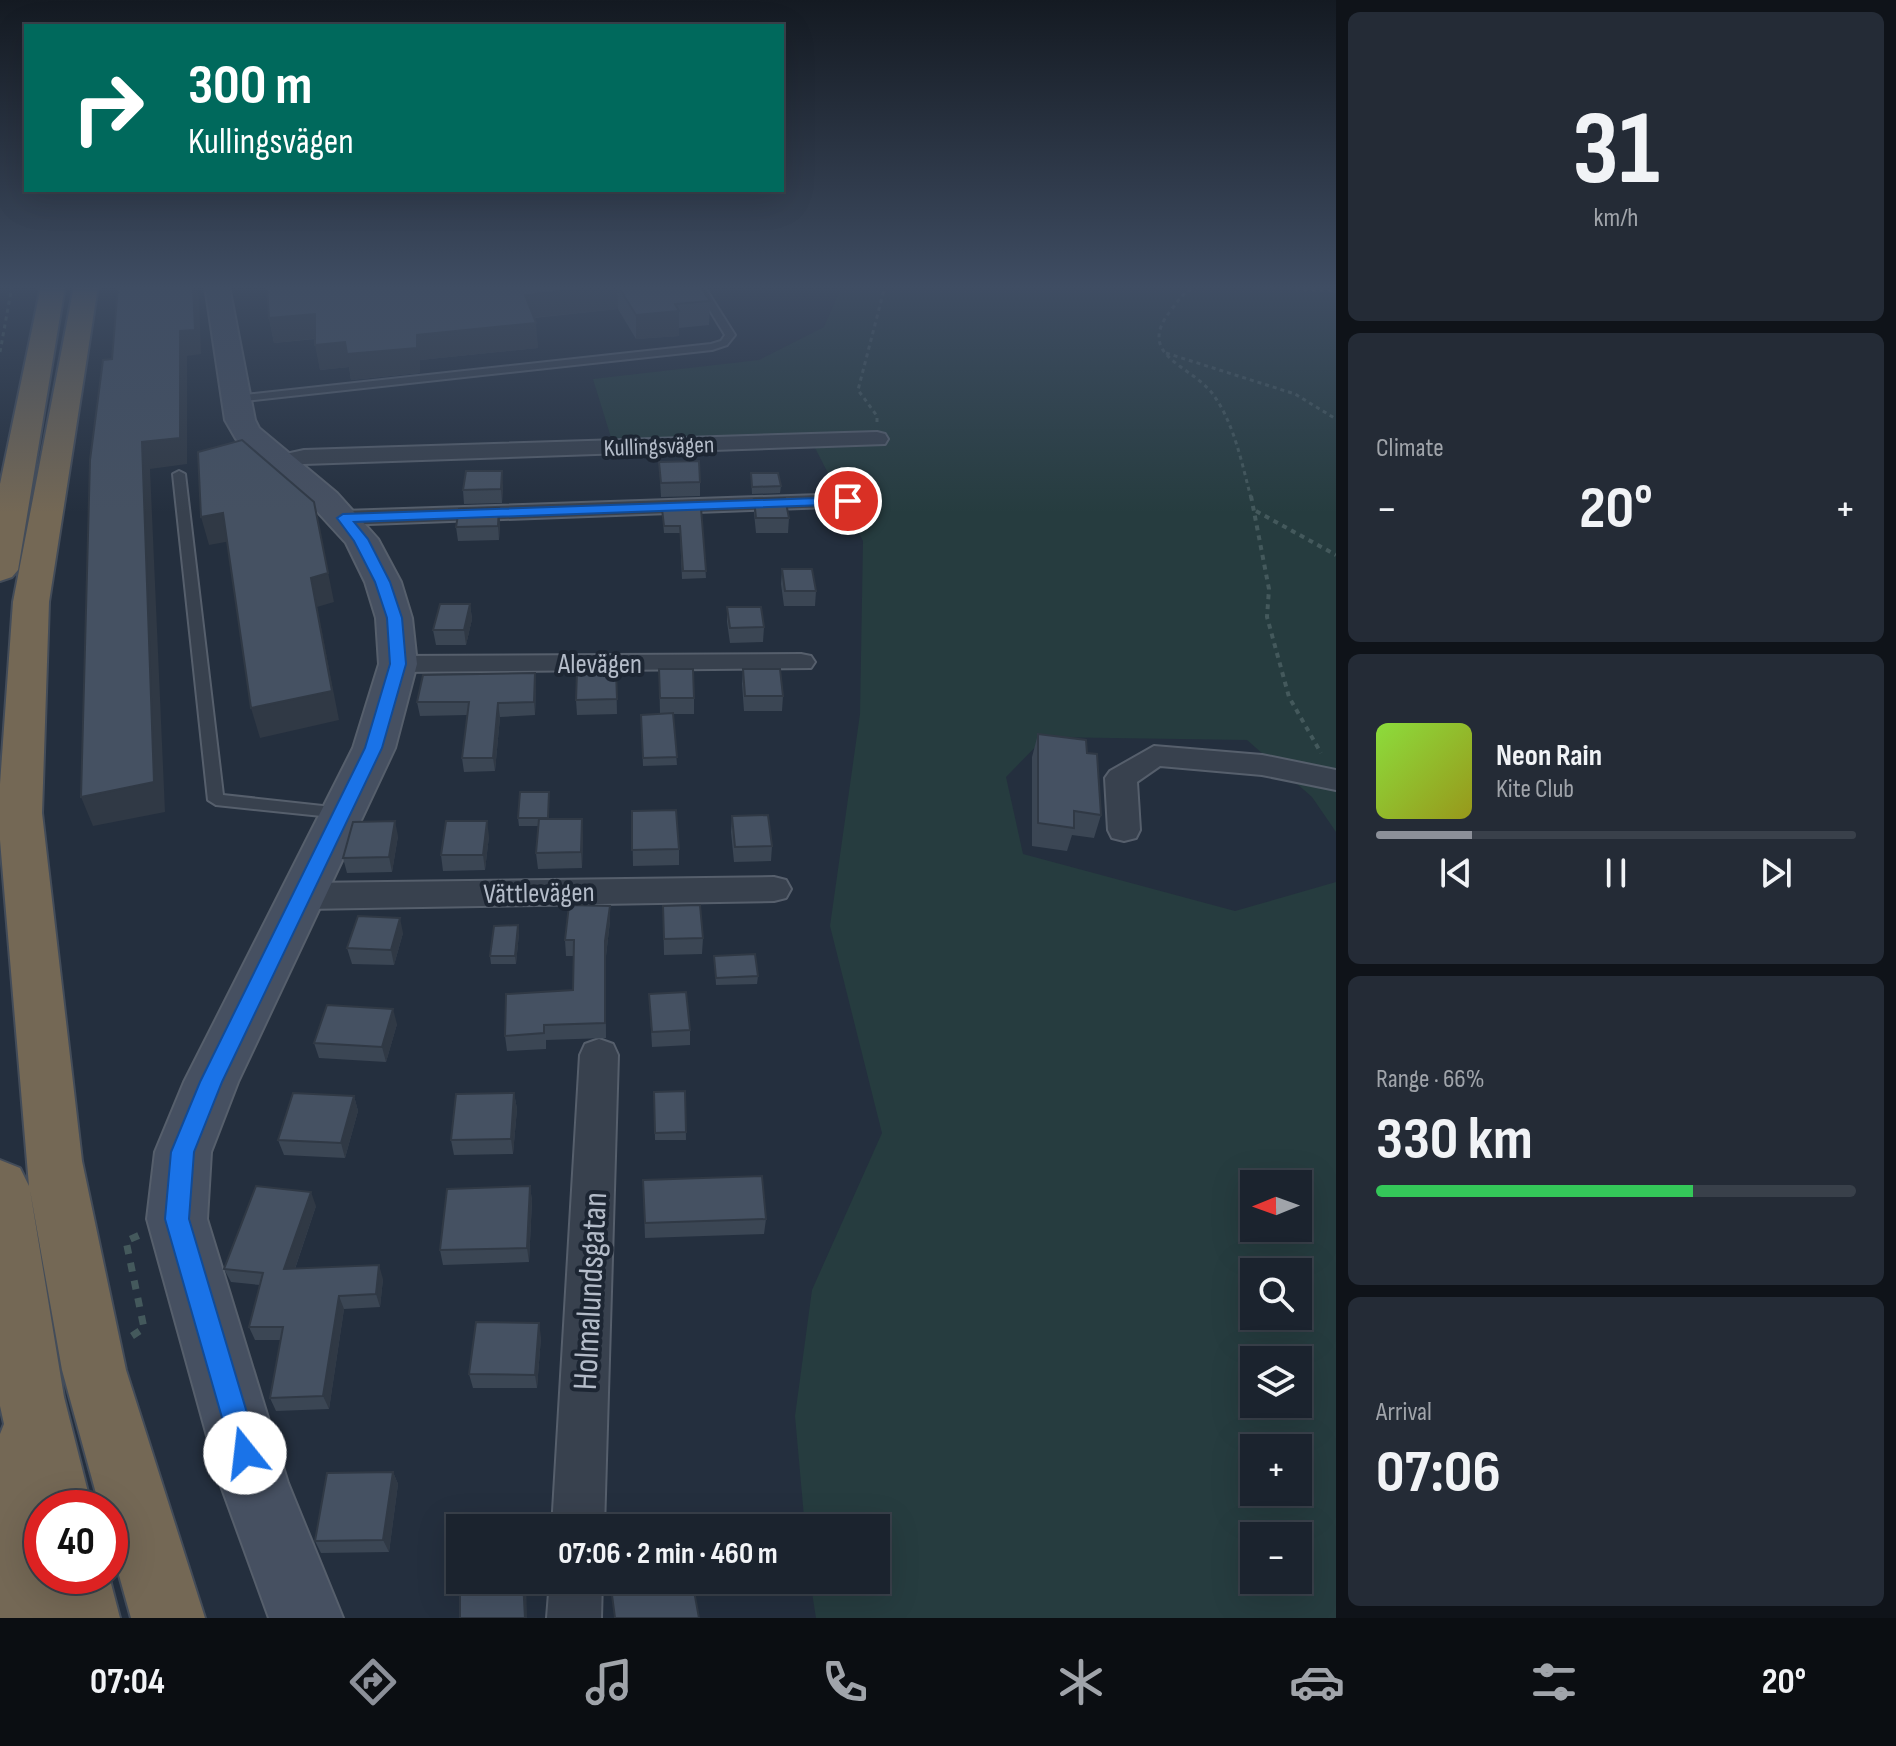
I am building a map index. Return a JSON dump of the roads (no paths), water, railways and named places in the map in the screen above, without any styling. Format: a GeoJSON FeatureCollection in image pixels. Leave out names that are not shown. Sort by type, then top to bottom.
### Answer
{"type":"FeatureCollection","features":[{"type":"Feature","properties":{"kind":"highway"},"geometry":{"type":"LineString","coordinates":[[0,570],[39,362]]}},
{"type":"Feature","properties":{"kind":"highway"},"geometry":{"type":"LineString","coordinates":[[73,362],[31,602],[20,813],[53,1161],[94,1370],[168,1618]]}},
{"type":"Feature","properties":{"kind":"highway"},"geometry":{"type":"LineString","coordinates":[[0,1186],[31,1397],[53,1490]]}},
{"type":"Feature","properties":{"kind":"highway"},"geometry":{"type":"LineString","coordinates":[[22,1618],[31,1397]]}},
{"type":"Feature","properties":{"kind":"highway"},"geometry":{"type":"LineString","coordinates":[[77,1594],[83,1618]]}},
{"type":"Feature","properties":{"kind":"street"},"geometry":{"type":"LineString","coordinates":[[230,362],[240,420],[247,433],[343,518],[361,539],[383,582],[394,618],[398,664],[374,748],[305,896],[211,1082],[183,1152],[177,1219],[254,1483],[306,1618]]}},
{"type":"Feature","properties":{"kind":"street","name":"Kullingsvägen"},"geometry":{"type":"LineString","coordinates":[[280,462],[304,457],[877,439]]}},
{"type":"Feature","properties":{"kind":"street"},"geometry":{"type":"LineString","coordinates":[[343,518],[848,501]]}},
{"type":"Feature","properties":{"kind":"street","name":"Alevägen"},"geometry":{"type":"LineString","coordinates":[[398,664],[801,662]]}},
{"type":"Feature","properties":{"kind":"street"},"geometry":{"type":"LineString","coordinates":[[1124,830],[1121,778],[1154,756],[1332,772]]}},
{"type":"Feature","properties":{"kind":"street","name":"Vättlevägen"},"geometry":{"type":"LineString","coordinates":[[305,896],[774,889]]}},
{"type":"Feature","properties":{"kind":"street","name":"Holmalundsgatan"},"geometry":{"type":"LineString","coordinates":[[579,1514],[599,1055]]}},
{"type":"Feature","properties":{"kind":"street"},"geometry":{"type":"LineString","coordinates":[[574,1618],[575,1594]]}},
{"type":"Feature","properties":{"kind":"lane"},"geometry":{"type":"LineString","coordinates":[[236,399],[579,362]]}},
{"type":"Feature","properties":{"kind":"lane"},"geometry":{"type":"LineString","coordinates":[[179,474],[216,800],[342,813]]}}]}
